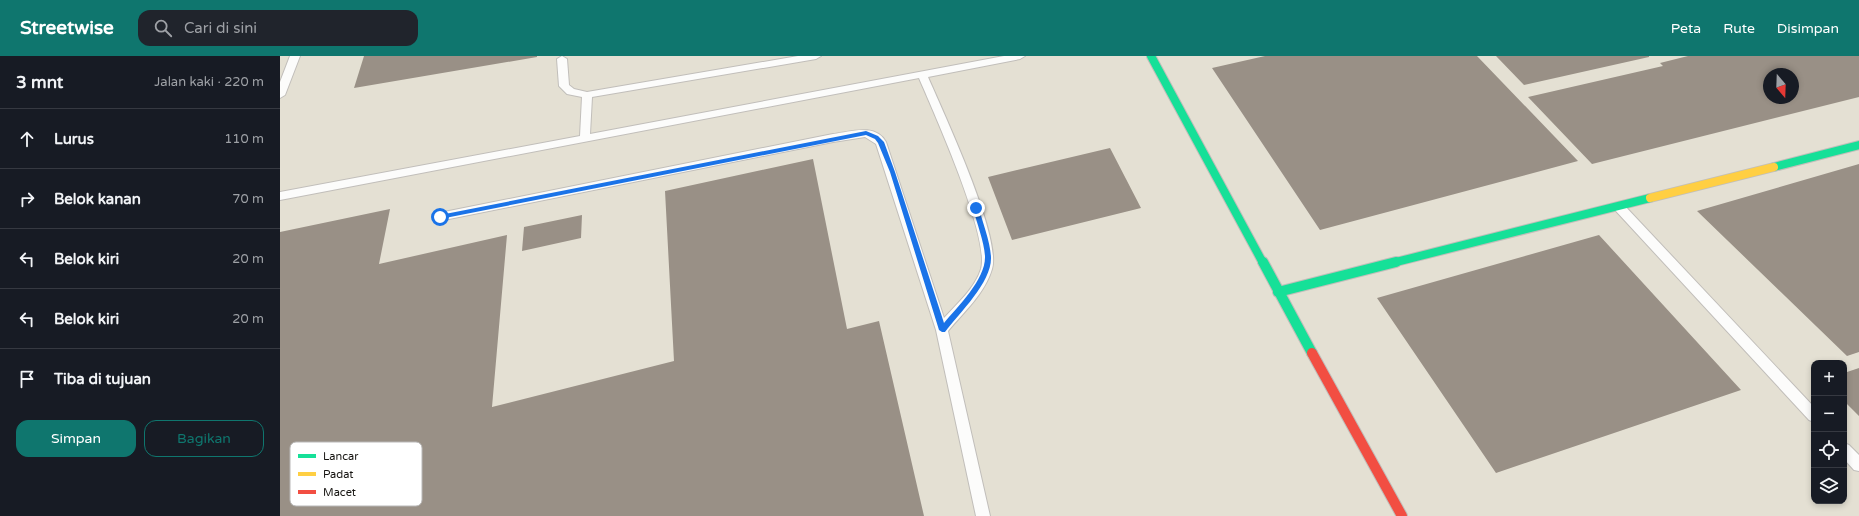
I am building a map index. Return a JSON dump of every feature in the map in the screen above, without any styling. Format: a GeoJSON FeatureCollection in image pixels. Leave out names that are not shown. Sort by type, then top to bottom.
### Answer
{"type":"FeatureCollection","features":[{"type":"Feature","properties":{"kind":"street"},"geometry":{"type":"LineString","coordinates":[[1151,56],[1278,292],[1402,516]]}},
{"type":"Feature","properties":{"kind":"street"},"geometry":{"type":"LineString","coordinates":[[1278,292],[1859,145]]}},
{"type":"Feature","properties":{"kind":"lane"},"geometry":{"type":"LineString","coordinates":[[280,95],[295,56]]}},
{"type":"Feature","properties":{"kind":"lane"},"geometry":{"type":"LineString","coordinates":[[562,59],[564,86],[571,92],[587,95],[816,56]]}},
{"type":"Feature","properties":{"kind":"lane"},"geometry":{"type":"LineString","coordinates":[[280,196],[1020,56]]}},
{"type":"Feature","properties":{"kind":"lane"},"geometry":{"type":"LineString","coordinates":[[922,74],[976,208],[988,255],[987,266],[981,281],[942,330]]}},
{"type":"Feature","properties":{"kind":"lane"},"geometry":{"type":"LineString","coordinates":[[585,138],[587,95]]}},
{"type":"Feature","properties":{"kind":"lane"},"geometry":{"type":"LineString","coordinates":[[440,217],[866,133],[876,137],[881,142],[892,172],[942,330],[982,516]]}},
{"type":"Feature","properties":{"kind":"lane"},"geometry":{"type":"LineString","coordinates":[[1619,206],[1811,413]]}},
{"type":"Feature","properties":{"kind":"lane"},"geometry":{"type":"LineString","coordinates":[[1847,452],[1859,465]]}},
{"type":"Feature","properties":{"kind":"shaded area"},"geometry":{"type":"Polygon","coordinates":[[[280,56],[1859,56],[1859,516],[280,516],[280,56]]]}},
{"type":"Feature","properties":{"kind":"building"},"geometry":{"type":"Polygon","coordinates":[[[364,56],[537,56],[537,57],[354,88],[364,56]]]}},
{"type":"Feature","properties":{"kind":"building"},"geometry":{"type":"Polygon","coordinates":[[[1265,56],[1477,56],[1578,161],[1320,230],[1212,68],[1265,56]]]}},
{"type":"Feature","properties":{"kind":"building"},"geometry":{"type":"Polygon","coordinates":[[[1496,56],[1649,56],[1649,57],[1524,85],[1496,56]]]}},
{"type":"Feature","properties":{"kind":"building"},"geometry":{"type":"Polygon","coordinates":[[[1688,56],[1859,56],[1859,97],[1592,164],[1528,97],[1663,66],[1660,63],[1688,56]]]}},
{"type":"Feature","properties":{"kind":"building"},"geometry":{"type":"Polygon","coordinates":[[[1110,148],[1141,208],[1012,240],[988,177],[1110,148]]]}},
{"type":"Feature","properties":{"kind":"building"},"geometry":{"type":"Polygon","coordinates":[[[813,159],[847,329],[879,321],[924,516],[280,516],[280,232],[390,209],[379,264],[507,235],[492,407],[674,361],[665,191],[813,159]]]}},
{"type":"Feature","properties":{"kind":"building"},"geometry":{"type":"Polygon","coordinates":[[[1859,164],[1859,352],[1847,356],[1697,211],[1859,164]]]}},
{"type":"Feature","properties":{"kind":"building"},"geometry":{"type":"Polygon","coordinates":[[[582,215],[581,238],[522,251],[524,227],[582,215]]]}},
{"type":"Feature","properties":{"kind":"building"},"geometry":{"type":"Polygon","coordinates":[[[1599,235],[1741,390],[1496,473],[1377,298],[1599,235]]]}},
{"type":"Feature","properties":{"kind":"building"},"geometry":{"type":"Polygon","coordinates":[[[1859,368],[1859,416],[1847,404],[1847,372],[1859,368]]]}},
{"type":"Feature","properties":{"kind":"traffic: fast"},"geometry":{"type":"LineString","coordinates":[[1151,56],[1312,353]]}},
{"type":"Feature","properties":{"kind":"traffic: fast"},"geometry":{"type":"LineString","coordinates":[[1774,167],[1859,145]]}},
{"type":"Feature","properties":{"kind":"traffic: fast"},"geometry":{"type":"LineString","coordinates":[[1278,292],[1650,198]]}},
{"type":"Feature","properties":{"kind":"traffic: slow"},"geometry":{"type":"LineString","coordinates":[[1650,198],[1774,167]]}},
{"type":"Feature","properties":{"kind":"traffic: jam"},"geometry":{"type":"LineString","coordinates":[[1312,353],[1402,516]]}},
{"type":"Feature","properties":{"kind":"route"},"geometry":{"type":"LineString","coordinates":[[440,217],[833,138],[866,133],[872,134],[881,142],[892,172],[942,330],[981,281],[987,266],[988,255],[976,208]]}}]}
